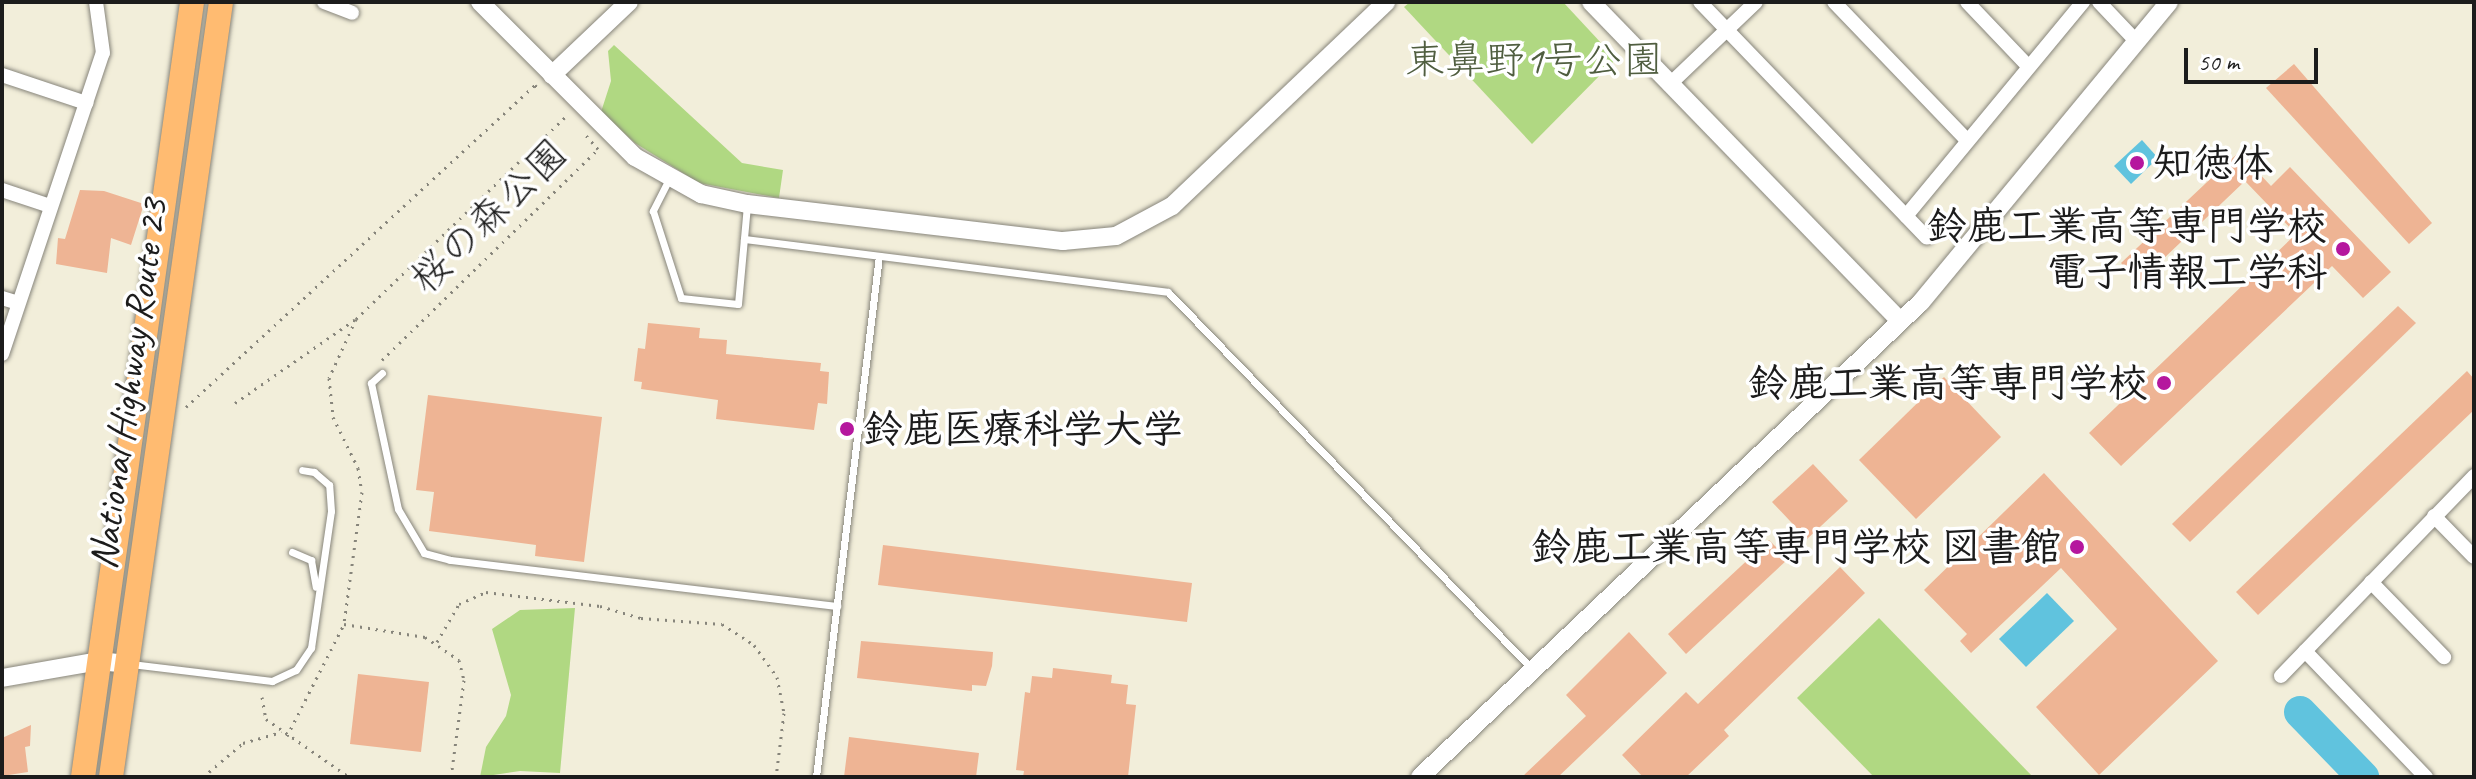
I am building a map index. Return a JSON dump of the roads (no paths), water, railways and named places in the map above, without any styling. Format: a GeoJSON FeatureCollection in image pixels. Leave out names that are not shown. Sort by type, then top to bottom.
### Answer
{"type":"FeatureCollection","features":[{"type":"Feature","properties":{"kind":"highway","name":"National Highway Route 23"},"geometry":{"type":"LineString","coordinates":[[83,777],[192,2]]}},
{"type":"Feature","properties":{"kind":"highway","name":"National Highway Route 23"},"geometry":{"type":"LineString","coordinates":[[111,777],[129,664],[173,317],[221,2]]}},
{"type":"Feature","properties":{"kind":"street"},"geometry":{"type":"LineString","coordinates":[[2,354],[103,53],[96,2]]}},
{"type":"Feature","properties":{"kind":"street"},"geometry":{"type":"LineString","coordinates":[[324,2],[352,13]]}},
{"type":"Feature","properties":{"kind":"street"},"geometry":{"type":"LineString","coordinates":[[480,2],[635,157],[669,179],[714,198],[1063,241],[1116,236],[1172,206],[1386,2]]}},
{"type":"Feature","properties":{"kind":"street"},"geometry":{"type":"LineString","coordinates":[[552,75],[629,2]]}},
{"type":"Feature","properties":{"kind":"street"},"geometry":{"type":"LineString","coordinates":[[1591,2],[1900,321]]}},
{"type":"Feature","properties":{"kind":"street"},"geometry":{"type":"LineString","coordinates":[[1700,2],[1927,238]]}},
{"type":"Feature","properties":{"kind":"street"},"geometry":{"type":"LineString","coordinates":[[1669,85],[1756,2]]}},
{"type":"Feature","properties":{"kind":"street"},"geometry":{"type":"LineString","coordinates":[[1834,2],[1967,140]]}},
{"type":"Feature","properties":{"kind":"street"},"geometry":{"type":"LineString","coordinates":[[1967,2],[2028,66]]}},
{"type":"Feature","properties":{"kind":"street"},"geometry":{"type":"LineString","coordinates":[[1906,216],[2083,2]]}},
{"type":"Feature","properties":{"kind":"street"},"geometry":{"type":"LineString","coordinates":[[2099,2],[2135,40]]}},
{"type":"Feature","properties":{"kind":"street"},"geometry":{"type":"LineString","coordinates":[[1420,777],[1900,321],[1953,265],[2169,2]]}},
{"type":"Feature","properties":{"kind":"street"},"geometry":{"type":"LineString","coordinates":[[2,75],[86,103]]}},
{"type":"Feature","properties":{"kind":"street"},"geometry":{"type":"LineString","coordinates":[[2,190],[50,206]]}},
{"type":"Feature","properties":{"kind":"street"},"geometry":{"type":"LineString","coordinates":[[2,298],[18,303]]}},
{"type":"Feature","properties":{"kind":"street"},"geometry":{"type":"LineString","coordinates":[[2281,676],[2474,476]]}},
{"type":"Feature","properties":{"kind":"street"},"geometry":{"type":"LineString","coordinates":[[2434,516],[2474,557]]}},
{"type":"Feature","properties":{"kind":"street"},"geometry":{"type":"LineString","coordinates":[[2371,582],[2444,657]]}},
{"type":"Feature","properties":{"kind":"street"},"geometry":{"type":"LineString","coordinates":[[2305,651],[2426,777]]}},
{"type":"Feature","properties":{"kind":"street"},"geometry":{"type":"LineString","coordinates":[[2,678],[99,661],[129,664]]}},
{"type":"Feature","properties":{"kind":"lane"},"geometry":{"type":"LineString","coordinates":[[669,179],[653,211],[681,298],[738,304],[747,204]]}},
{"type":"Feature","properties":{"kind":"lane"},"geometry":{"type":"LineString","coordinates":[[744,239],[1168,292],[1532,669]]}},
{"type":"Feature","properties":{"kind":"lane"},"geometry":{"type":"LineString","coordinates":[[816,777],[879,256]]}},
{"type":"Feature","properties":{"kind":"lane"},"geometry":{"type":"LineString","coordinates":[[382,373],[371,383],[395,497],[405,528],[424,553],[450,560],[837,606]]}},
{"type":"Feature","properties":{"kind":"lane"},"geometry":{"type":"LineString","coordinates":[[129,664],[258,681],[284,679],[311,648],[332,494],[323,477],[302,470]]}},
{"type":"Feature","properties":{"kind":"lane"},"geometry":{"type":"LineString","coordinates":[[292,552],[306,555],[316,569],[316,609]]}},
{"type":"Feature","properties":{"kind":"water"},"geometry":{"type":"Polygon","coordinates":[[[2142,140],[2158,158],[2131,184],[2114,166],[2142,140]]]}},
{"type":"Feature","properties":{"kind":"water"},"geometry":{"type":"Polygon","coordinates":[[[2047,593],[2074,621],[2026,667],[1999,639],[2047,593]]]}},
{"type":"Feature","properties":{"kind":"waterway"},"geometry":{"type":"LineString","coordinates":[[2300,712],[2363,777]]}},
{"type":"Feature","properties":{"kind":"place","name":"知徳体"},"geometry":{"type":"Point","coordinates":[2137,163]}},
{"type":"Feature","properties":{"kind":"place","name":"鈴鹿工業高等専門学校 電子情報工学科"},"geometry":{"type":"Point","coordinates":[2343,249]}},
{"type":"Feature","properties":{"kind":"place","name":"鈴鹿工業高等専門学校"},"geometry":{"type":"Point","coordinates":[2164,383]}},
{"type":"Feature","properties":{"kind":"place","name":"鈴鹿医療科学大学"},"geometry":{"type":"Point","coordinates":[847,429]}},
{"type":"Feature","properties":{"kind":"place","name":"鈴鹿工業高等専門学校 図書館"},"geometry":{"type":"Point","coordinates":[2077,547]}},
{"type":"Feature","properties":{"kind":"park label","name":"東鼻野1号公園"},"geometry":{"type":"Point","coordinates":[1534,60]}}]}
